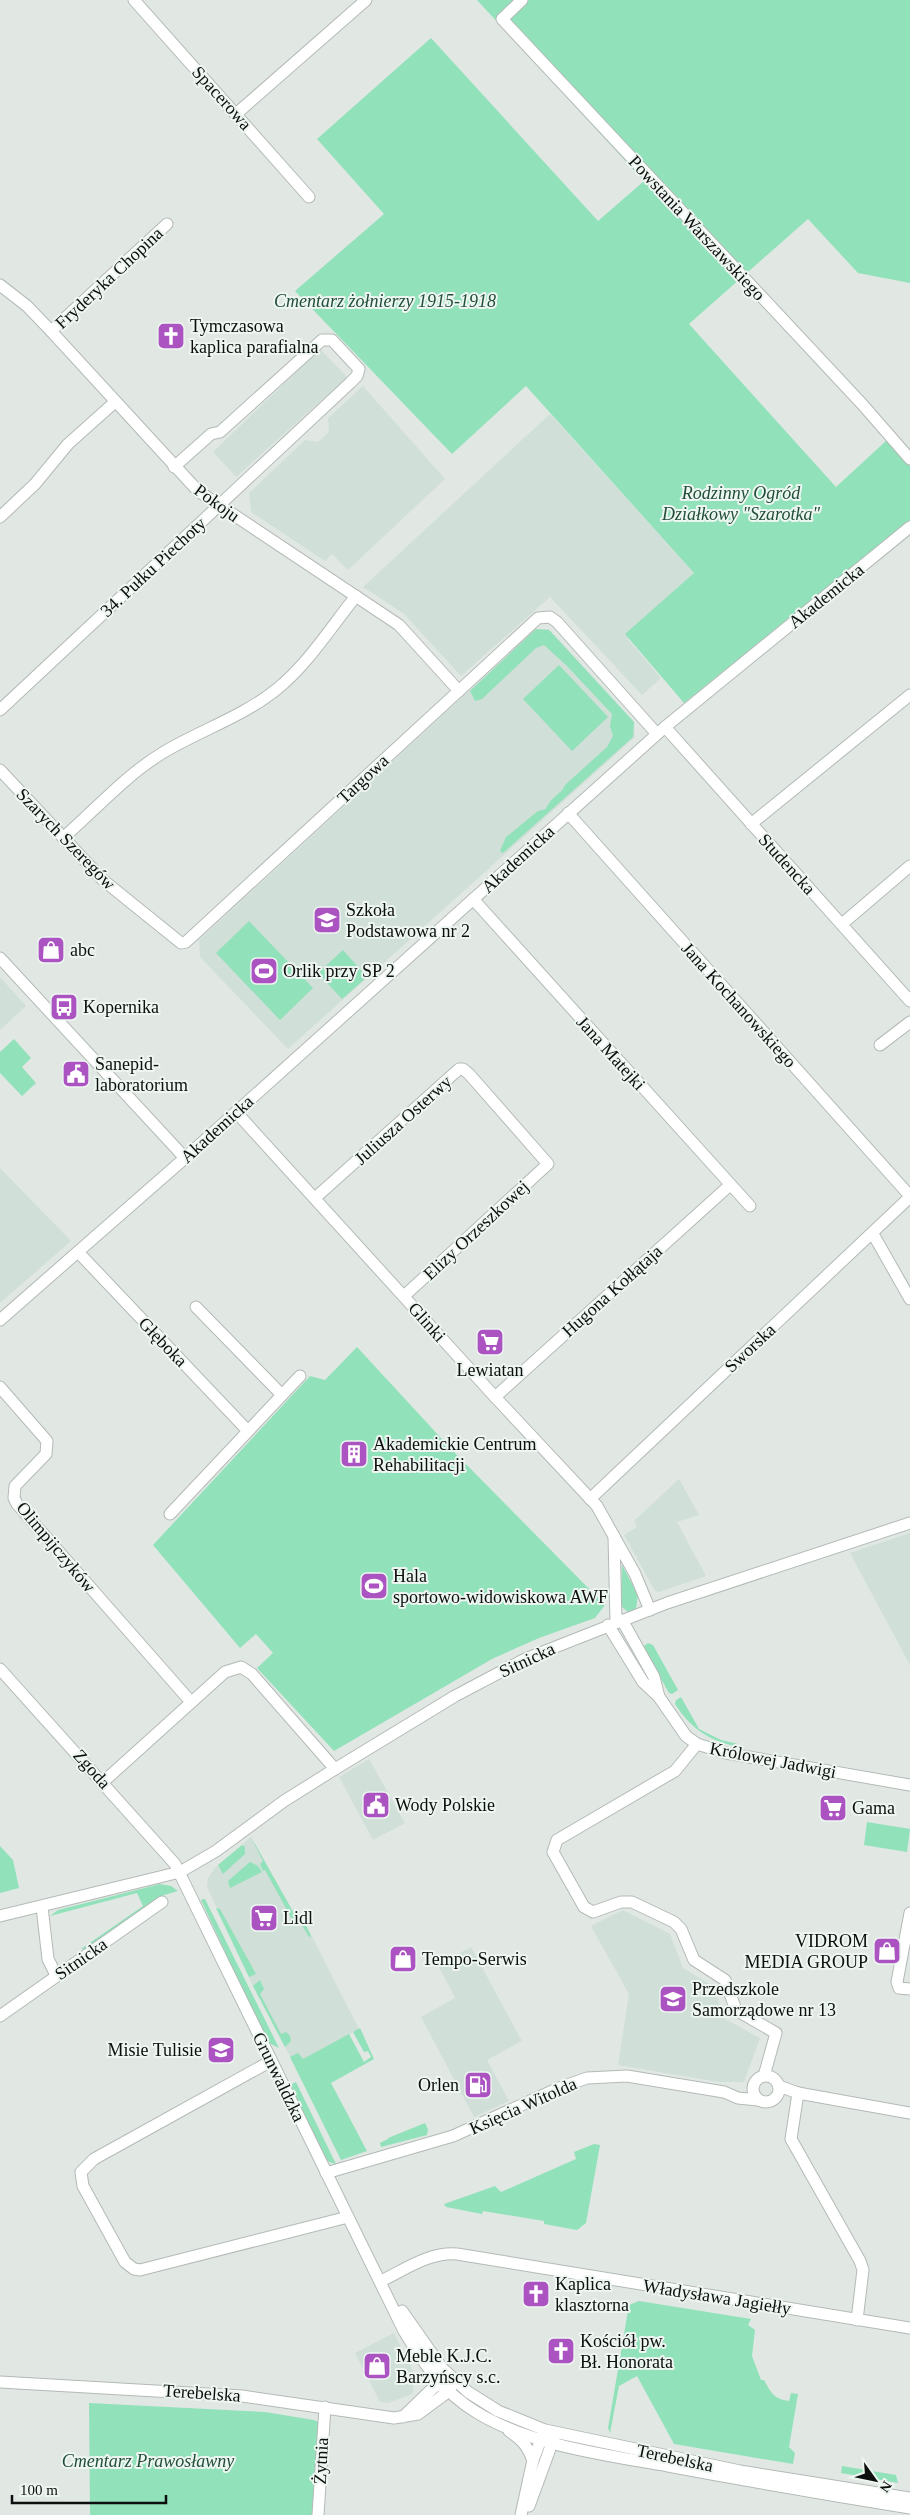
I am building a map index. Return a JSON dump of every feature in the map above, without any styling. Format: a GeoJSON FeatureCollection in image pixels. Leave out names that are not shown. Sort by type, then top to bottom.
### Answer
{"type":"FeatureCollection","features":[{"type":"Feature","properties":{"kind":"street"},"geometry":{"type":"LineString","coordinates":[[138,4],[150,0]]}},
{"type":"Feature","properties":{"kind":"street"},"geometry":{"type":"LineString","coordinates":[[236,114],[366,0]]}},
{"type":"Feature","properties":{"kind":"street","name":"Powstania Warszawskiego"},"geometry":{"type":"LineString","coordinates":[[522,0],[502,19],[849,390],[910,459]]}},
{"type":"Feature","properties":{"kind":"street","name":"Spacerowa"},"geometry":{"type":"LineString","coordinates":[[138,4],[309,197]]}},
{"type":"Feature","properties":{"kind":"street","name":"Fryderyka Chopina"},"geometry":{"type":"LineString","coordinates":[[51,331],[167,224]]}},
{"type":"Feature","properties":{"kind":"street","name":"Pokoju"},"geometry":{"type":"LineString","coordinates":[[0,286],[26,306],[51,331],[198,491],[399,625],[459,690]]}},
{"type":"Feature","properties":{"kind":"street","name":"34. Pułku Piechoty"},"geometry":{"type":"LineString","coordinates":[[0,710],[350,383],[357,376],[359,369],[332,340],[322,340],[220,432],[211,434],[174,467]]}},
{"type":"Feature","properties":{"kind":"street"},"geometry":{"type":"LineString","coordinates":[[0,517],[35,484],[68,444],[115,402]]}},
{"type":"Feature","properties":{"kind":"street","name":"Akademicka"},"geometry":{"type":"LineString","coordinates":[[0,1320],[185,1158],[661,731],[910,527]]}},
{"type":"Feature","properties":{"kind":"street"},"geometry":{"type":"LineString","coordinates":[[63,838],[142,767],[165,752],[256,705],[278,688],[293,674],[356,596]]}},
{"type":"Feature","properties":{"kind":"street","name":"Studencka"},"geometry":{"type":"LineString","coordinates":[[546,616],[557,622],[751,824],[910,1001]]}},
{"type":"Feature","properties":{"kind":"street","name":"Targowa"},"geometry":{"type":"LineString","coordinates":[[181,943],[186,942],[532,622],[546,616]]}},
{"type":"Feature","properties":{"kind":"street"},"geometry":{"type":"LineString","coordinates":[[751,824],[910,695]]}},
{"type":"Feature","properties":{"kind":"street","name":"Szarych Szeregów"},"geometry":{"type":"LineString","coordinates":[[0,770],[103,880],[181,943]]}},
{"type":"Feature","properties":{"kind":"street","name":"Jana Kochanowskiego"},"geometry":{"type":"LineString","coordinates":[[568,813],[910,1197]]}},
{"type":"Feature","properties":{"kind":"street"},"geometry":{"type":"LineString","coordinates":[[842,924],[910,866]]}},
{"type":"Feature","properties":{"kind":"street","name":"Jana Matejki"},"geometry":{"type":"LineString","coordinates":[[473,899],[750,1206]]}},
{"type":"Feature","properties":{"kind":"street"},"geometry":{"type":"LineString","coordinates":[[0,958],[185,1158]]}},
{"type":"Feature","properties":{"kind":"street"},"geometry":{"type":"LineString","coordinates":[[880,1045],[910,1022]]}},
{"type":"Feature","properties":{"kind":"street","name":"Juliusza Osterwy"},"geometry":{"type":"LineString","coordinates":[[316,1198],[459,1069],[463,1069],[469,1074],[548,1164]]}},
{"type":"Feature","properties":{"kind":"street","name":"Glinki"},"geometry":{"type":"LineString","coordinates":[[236,1112],[590,1499],[614,1534],[635,1574],[650,1610]]}},
{"type":"Feature","properties":{"kind":"street","name":"Elizy Orzeszkowej"},"geometry":{"type":"LineString","coordinates":[[404,1296],[548,1164]]}},
{"type":"Feature","properties":{"kind":"street","name":"Hugona Kołłątaja"},"geometry":{"type":"LineString","coordinates":[[495,1397],[730,1184]]}},
{"type":"Feature","properties":{"kind":"street","name":"Sworska"},"geometry":{"type":"LineString","coordinates":[[590,1499],[873,1234],[910,1197]]}},
{"type":"Feature","properties":{"kind":"street"},"geometry":{"type":"LineString","coordinates":[[873,1234],[910,1299]]}},
{"type":"Feature","properties":{"kind":"street","name":"Głęboka"},"geometry":{"type":"LineString","coordinates":[[78,1252],[248,1431]]}},
{"type":"Feature","properties":{"kind":"street"},"geometry":{"type":"LineString","coordinates":[[196,1307],[282,1395]]}},
{"type":"Feature","properties":{"kind":"street"},"geometry":{"type":"LineString","coordinates":[[170,1514],[300,1376]]}},
{"type":"Feature","properties":{"kind":"street","name":"Olimpijczyków"},"geometry":{"type":"LineString","coordinates":[[0,1387],[47,1442],[46,1454],[15,1486],[14,1498],[16,1504],[192,1702]]}},
{"type":"Feature","properties":{"kind":"street","name":"Sitnicka"},"geometry":{"type":"LineString","coordinates":[[0,1916],[180,1872],[216,1851],[284,1801],[335,1769],[525,1659],[615,1622],[910,1523]]}},
{"type":"Feature","properties":{"kind":"street"},"geometry":{"type":"LineString","coordinates":[[614,1534],[615,1622]]}},
{"type":"Feature","properties":{"kind":"street","name":"Królowej Jadwigi"},"geometry":{"type":"LineString","coordinates":[[615,1622],[643,1682],[659,1697],[686,1736],[697,1744],[726,1753],[910,1785]]}},
{"type":"Feature","properties":{"kind":"street"},"geometry":{"type":"LineString","coordinates":[[103,1782],[225,1672],[241,1667],[252,1674],[335,1769]]}},
{"type":"Feature","properties":{"kind":"street","name":"Zgoda"},"geometry":{"type":"LineString","coordinates":[[0,1669],[170,1855],[180,1872]]}},
{"type":"Feature","properties":{"kind":"street"},"geometry":{"type":"LineString","coordinates":[[697,1744],[675,1771],[557,1840],[553,1852],[584,1907],[593,1912],[621,1902],[632,1902],[674,1922],[681,1929],[694,1960],[725,1980],[736,2010],[776,2033],[764,2076]]}},
{"type":"Feature","properties":{"kind":"street","name":"Grunwaldzka"},"geometry":{"type":"LineString","coordinates":[[180,1872],[326,2173],[381,2281]]}},
{"type":"Feature","properties":{"kind":"street","name":"Sitnicka"},"geometry":{"type":"LineString","coordinates":[[0,2016],[162,1902]]}},
{"type":"Feature","properties":{"kind":"street"},"geometry":{"type":"LineString","coordinates":[[42,1907],[48,1959],[56,1976]]}},
{"type":"Feature","properties":{"kind":"street"},"geometry":{"type":"LineString","coordinates":[[910,1913],[897,1982],[899,1988],[910,1989]]}},
{"type":"Feature","properties":{"kind":"street"},"geometry":{"type":"LineString","coordinates":[[271,2061],[94,2159],[81,2172],[86,2192],[125,2262],[128,2266],[140,2270],[348,2217]]}},
{"type":"Feature","properties":{"kind":"street","name":"Księcia Witolda"},"geometry":{"type":"LineString","coordinates":[[326,2173],[453,2136],[559,2088],[586,2078],[627,2076],[724,2092],[738,2098],[758,2100]]}},
{"type":"Feature","properties":{"kind":"street"},"geometry":{"type":"LineString","coordinates":[[764,2076],[773,2078],[778,2091],[770,2102],[758,2100],[754,2094],[753,2087],[756,2080],[764,2076]]}},
{"type":"Feature","properties":{"kind":"street","name":"Księcia Witolda"},"geometry":{"type":"LineString","coordinates":[[724,2092],[753,2087]]}},
{"type":"Feature","properties":{"kind":"street"},"geometry":{"type":"LineString","coordinates":[[778,2091],[910,2112]]}},
{"type":"Feature","properties":{"kind":"street"},"geometry":{"type":"LineString","coordinates":[[798,2094],[791,2139],[860,2261],[863,2270],[857,2320]]}},
{"type":"Feature","properties":{"kind":"street","name":"Władysława Jagiełły"},"geometry":{"type":"LineString","coordinates":[[381,2281],[429,2257],[442,2254],[458,2254],[910,2328]]}},
{"type":"Feature","properties":{"kind":"street","name":"Terebelska"},"geometry":{"type":"LineString","coordinates":[[381,2281],[404,2330],[422,2361],[427,2375],[425,2395]]}},
{"type":"Feature","properties":{"kind":"street","name":"Terebelska"},"geometry":{"type":"LineString","coordinates":[[381,2281],[431,2354],[448,2385],[548,2436],[740,2472],[910,2498]]}},
{"type":"Feature","properties":{"kind":"street","name":"Terebelska"},"geometry":{"type":"LineString","coordinates":[[422,2361],[475,2412],[498,2423],[521,2440],[529,2449],[533,2461]]}},
{"type":"Feature","properties":{"kind":"street","name":"Terebelska"},"geometry":{"type":"LineString","coordinates":[[0,2382],[242,2396],[402,2418],[418,2414],[448,2385]]}},
{"type":"Feature","properties":{"kind":"street"},"geometry":{"type":"LineString","coordinates":[[402,2418],[425,2395],[448,2385]]}},
{"type":"Feature","properties":{"kind":"street","name":"Żytnia"},"geometry":{"type":"LineString","coordinates":[[318,2515],[326,2407]]}},
{"type":"Feature","properties":{"kind":"street","name":"Terebelska"},"geometry":{"type":"LineString","coordinates":[[498,2423],[632,2460],[910,2508]]}},
{"type":"Feature","properties":{"kind":"street"},"geometry":{"type":"LineString","coordinates":[[521,2515],[533,2461],[548,2436]]}},
{"type":"Feature","properties":{"kind":"street"},"geometry":{"type":"LineString","coordinates":[[525,2515],[548,2436]]}},
{"type":"Feature","properties":{"kind":"shaded area"},"geometry":{"type":"Polygon","coordinates":[[[320,349],[347,377],[236,477],[213,452],[320,349]]]}},
{"type":"Feature","properties":{"kind":"shaded area"},"geometry":{"type":"Polygon","coordinates":[[[363,386],[445,479],[348,570],[332,554],[325,561],[251,512],[249,493],[305,440],[318,442],[329,432],[328,418],[363,386]]]}},
{"type":"Feature","properties":{"kind":"shaded area"},"geometry":{"type":"Polygon","coordinates":[[[550,414],[694,573],[627,638],[661,678],[642,695],[550,597],[461,676],[404,614],[363,587],[550,414]]]}},
{"type":"Feature","properties":{"kind":"shaded area"},"geometry":{"type":"Polygon","coordinates":[[[536,629],[549,629],[634,722],[635,737],[288,1049],[200,957],[199,940],[536,629]]]}},
{"type":"Feature","properties":{"kind":"shaded area"},"geometry":{"type":"Polygon","coordinates":[[[0,977],[26,1006],[0,1030],[0,977]]]}},
{"type":"Feature","properties":{"kind":"shaded area"},"geometry":{"type":"Polygon","coordinates":[[[0,1168],[71,1241],[0,1303],[0,1168]]]}},
{"type":"Feature","properties":{"kind":"shaded area"},"geometry":{"type":"Polygon","coordinates":[[[679,1479],[699,1515],[677,1522],[706,1576],[659,1592],[655,1591],[624,1535],[637,1527],[634,1521],[679,1479]]]}},
{"type":"Feature","properties":{"kind":"shaded area"},"geometry":{"type":"Polygon","coordinates":[[[910,1533],[910,1665],[850,1553],[910,1533]]]}},
{"type":"Feature","properties":{"kind":"shaded area"},"geometry":{"type":"Polygon","coordinates":[[[369,1759],[405,1823],[373,1840],[339,1777],[369,1759]]]}},
{"type":"Feature","properties":{"kind":"shaded area"},"geometry":{"type":"Polygon","coordinates":[[[251,1837],[296,1917],[301,1915],[359,2029],[294,2064],[253,1986],[207,1887],[208,1878],[215,1868],[251,1837]]]}},
{"type":"Feature","properties":{"kind":"shaded area","name":"Przedszkole Samorządowe nr 13"},"geometry":{"type":"Polygon","coordinates":[[[623,1910],[670,1934],[683,1968],[713,1986],[725,2019],[760,2038],[744,2082],[718,2082],[618,2065],[629,1994],[591,1926],[623,1910]]]}},
{"type":"Feature","properties":{"kind":"shaded area"},"geometry":{"type":"Polygon","coordinates":[[[471,1947],[522,2041],[487,2060],[509,2101],[474,2117],[421,2017],[455,1998],[438,1965],[471,1947]]]}},
{"type":"Feature","properties":{"kind":"shaded area"},"geometry":{"type":"Polygon","coordinates":[[[394,2333],[414,2373],[413,2394],[388,2403],[380,2402],[355,2353],[394,2333]]]}},
{"type":"Feature","properties":{"kind":"green space"},"geometry":{"type":"Polygon","coordinates":[[[477,0],[910,0],[910,283],[858,273],[808,219],[689,324],[836,487],[887,440],[910,466],[910,520],[684,703],[625,634],[694,573],[526,386],[452,454],[295,291],[384,214],[317,139],[431,38],[598,221],[644,181],[477,0]]]}},
{"type":"Feature","properties":{"kind":"green space"},"geometry":{"type":"Polygon","coordinates":[[[536,629],[549,630],[634,722],[633,737],[503,853],[500,851],[506,837],[538,811],[546,809],[565,785],[607,747],[613,736],[610,726],[612,714],[567,666],[544,645],[536,648],[482,699],[475,701],[470,691],[536,629]]]}},
{"type":"Feature","properties":{"kind":"green space"},"geometry":{"type":"Polygon","coordinates":[[[559,665],[608,717],[572,751],[523,699],[559,665]]]}},
{"type":"Feature","properties":{"kind":"green space","name":"Orlik przy SP 2"},"geometry":{"type":"Polygon","coordinates":[[[249,921],[313,988],[280,1020],[216,953],[249,921]]]}},
{"type":"Feature","properties":{"kind":"green space"},"geometry":{"type":"Polygon","coordinates":[[[343,950],[367,977],[342,999],[318,973],[343,950]]]}},
{"type":"Feature","properties":{"kind":"green space"},"geometry":{"type":"Polygon","coordinates":[[[14,1039],[31,1058],[22,1067],[36,1083],[22,1096],[0,1073],[0,1052],[14,1039]]]}},
{"type":"Feature","properties":{"kind":"green space"},"geometry":{"type":"Polygon","coordinates":[[[357,1347],[453,1451],[605,1605],[595,1618],[539,1638],[492,1659],[334,1751],[257,1668],[273,1653],[256,1634],[240,1648],[153,1545],[310,1376],[325,1380],[357,1347]]]}},
{"type":"Feature","properties":{"kind":"green space"},"geometry":{"type":"Polygon","coordinates":[[[622,1565],[638,1595],[636,1609],[629,1613],[621,1606],[622,1565]]]}},
{"type":"Feature","properties":{"kind":"green space"},"geometry":{"type":"Polygon","coordinates":[[[648,1643],[653,1645],[678,1690],[672,1694],[669,1693],[643,1647],[648,1643]]]}},
{"type":"Feature","properties":{"kind":"green space"},"geometry":{"type":"Polygon","coordinates":[[[681,1697],[699,1729],[721,1740],[738,1744],[735,1746],[716,1740],[693,1726],[675,1704],[676,1700],[681,1697]]]}},
{"type":"Feature","properties":{"kind":"green space"},"geometry":{"type":"Polygon","coordinates":[[[867,1822],[910,1829],[907,1852],[864,1845],[867,1822]]]}},
{"type":"Feature","properties":{"kind":"green space"},"geometry":{"type":"Polygon","coordinates":[[[251,1837],[296,1917],[301,1915],[311,1936],[309,1937],[299,1920],[293,1921],[265,1870],[263,1871],[260,1864],[263,1861],[251,1837]]]}},
{"type":"Feature","properties":{"kind":"green space"},"geometry":{"type":"Polygon","coordinates":[[[242,1845],[245,1847],[245,1854],[223,1874],[218,1865],[242,1845]]]}},
{"type":"Feature","properties":{"kind":"green space"},"geometry":{"type":"Polygon","coordinates":[[[0,1846],[13,1860],[19,1888],[0,1893],[0,1846]]]}},
{"type":"Feature","properties":{"kind":"green space"},"geometry":{"type":"Polygon","coordinates":[[[250,1862],[258,1866],[262,1872],[230,1888],[228,1881],[250,1862]]]}},
{"type":"Feature","properties":{"kind":"green space"},"geometry":{"type":"Polygon","coordinates":[[[160,1884],[171,1886],[178,1891],[164,1895],[89,1950],[81,1949],[143,1906],[137,1893],[50,1916],[58,1910],[160,1884]]]}},
{"type":"Feature","properties":{"kind":"green space"},"geometry":{"type":"Polygon","coordinates":[[[205,1899],[279,2048],[267,2042],[201,1900],[205,1899]]]}},
{"type":"Feature","properties":{"kind":"green space"},"geometry":{"type":"Polygon","coordinates":[[[216,1908],[220,1909],[256,1974],[249,1977],[216,1908]]]}},
{"type":"Feature","properties":{"kind":"green space"},"geometry":{"type":"Polygon","coordinates":[[[260,1980],[264,1989],[260,1994],[281,2034],[286,2032],[290,2036],[291,2041],[285,2047],[253,1986],[260,1980]]]}},
{"type":"Feature","properties":{"kind":"green space"},"geometry":{"type":"Polygon","coordinates":[[[360,2028],[374,2059],[331,2083],[367,2151],[341,2160],[290,2057],[298,2053],[303,2059],[349,2034],[364,2062],[371,2057],[368,2051],[364,2052],[353,2032],[360,2028]]]}},
{"type":"Feature","properties":{"kind":"green space"},"geometry":{"type":"Polygon","coordinates":[[[296,2082],[336,2164],[329,2162],[325,2157],[290,2085],[296,2082]]]}},
{"type":"Feature","properties":{"kind":"green space"},"geometry":{"type":"Polygon","coordinates":[[[425,2123],[428,2129],[427,2135],[381,2147],[380,2143],[388,2138],[425,2123]]]}},
{"type":"Feature","properties":{"kind":"green space"},"geometry":{"type":"Polygon","coordinates":[[[594,2144],[600,2145],[586,2223],[577,2230],[544,2224],[544,2221],[483,2211],[482,2214],[446,2207],[444,2204],[495,2186],[501,2192],[576,2159],[574,2152],[594,2144]]]}},
{"type":"Feature","properties":{"kind":"green space"},"geometry":{"type":"Polygon","coordinates":[[[639,2301],[751,2319],[748,2325],[755,2330],[752,2356],[761,2380],[764,2380],[771,2392],[780,2399],[789,2401],[791,2393],[798,2394],[789,2447],[795,2453],[793,2464],[674,2444],[637,2376],[619,2386],[610,2433],[608,2428],[629,2305],[639,2301]]]}},
{"type":"Feature","properties":{"kind":"green space","name":"Cmentarz Prawosławny"},"geometry":{"type":"Polygon","coordinates":[[[89,2403],[265,2412],[318,2422],[312,2515],[90,2515],[89,2403]]]}},
{"type":"Feature","properties":{"kind":"green space"},"geometry":{"type":"Polygon","coordinates":[[[842,2466],[896,2475],[898,2483],[841,2473],[842,2466]]]}},
{"type":"Feature","properties":{"kind":"place","name":"Tymczasowa kaplica parafialna"},"geometry":{"type":"Point","coordinates":[171,336]}},
{"type":"Feature","properties":{"kind":"place","name":"Szkoła Podstawowa nr 2"},"geometry":{"type":"Point","coordinates":[327,920]}},
{"type":"Feature","properties":{"kind":"place","name":"abc"},"geometry":{"type":"Point","coordinates":[51,950]}},
{"type":"Feature","properties":{"kind":"place","name":"Orlik przy SP 2"},"geometry":{"type":"Point","coordinates":[264,971]}},
{"type":"Feature","properties":{"kind":"place","name":"Kopernika"},"geometry":{"type":"Point","coordinates":[64,1007]}},
{"type":"Feature","properties":{"kind":"place","name":"Sanepid- laboratorium"},"geometry":{"type":"Point","coordinates":[76,1074]}},
{"type":"Feature","properties":{"kind":"place","name":"Lewiatan"},"geometry":{"type":"Point","coordinates":[490,1342]}},
{"type":"Feature","properties":{"kind":"place","name":"Akademickie Centrum Rehabilitacji"},"geometry":{"type":"Point","coordinates":[354,1454]}},
{"type":"Feature","properties":{"kind":"place","name":"Hala sportowo-widowiskowa AWF"},"geometry":{"type":"Point","coordinates":[374,1586]}},
{"type":"Feature","properties":{"kind":"place","name":"Wody Polskie"},"geometry":{"type":"Point","coordinates":[376,1805]}},
{"type":"Feature","properties":{"kind":"place","name":"Gama"},"geometry":{"type":"Point","coordinates":[833,1808]}},
{"type":"Feature","properties":{"kind":"place","name":"Lidl"},"geometry":{"type":"Point","coordinates":[264,1918]}},
{"type":"Feature","properties":{"kind":"place","name":"VIDROM MEDIA GROUP"},"geometry":{"type":"Point","coordinates":[887,1951]}},
{"type":"Feature","properties":{"kind":"place","name":"Tempo-Serwis"},"geometry":{"type":"Point","coordinates":[403,1959]}},
{"type":"Feature","properties":{"kind":"place","name":"Przedszkole Samorządowe nr 13"},"geometry":{"type":"Point","coordinates":[673,1999]}},
{"type":"Feature","properties":{"kind":"place","name":"Misie Tulisie"},"geometry":{"type":"Point","coordinates":[221,2050]}},
{"type":"Feature","properties":{"kind":"place","name":"Orlen"},"geometry":{"type":"Point","coordinates":[478,2085]}},
{"type":"Feature","properties":{"kind":"place","name":"Kaplica klasztorna"},"geometry":{"type":"Point","coordinates":[536,2294]}},
{"type":"Feature","properties":{"kind":"place","name":"Kościół pw. Bł. Honorata"},"geometry":{"type":"Point","coordinates":[561,2351]}},
{"type":"Feature","properties":{"kind":"place","name":"Meble K.J.C. Barzyńscy s.c."},"geometry":{"type":"Point","coordinates":[377,2366]}},
{"type":"Feature","properties":{"kind":"park label","name":"Cmentarz żołnierzy 1915-1918"},"geometry":{"type":"Point","coordinates":[385,301]}},
{"type":"Feature","properties":{"kind":"park label","name":"Rodzinny Ogród Działkowy \"Szarotka\""},"geometry":{"type":"Point","coordinates":[741,503]}}]}
